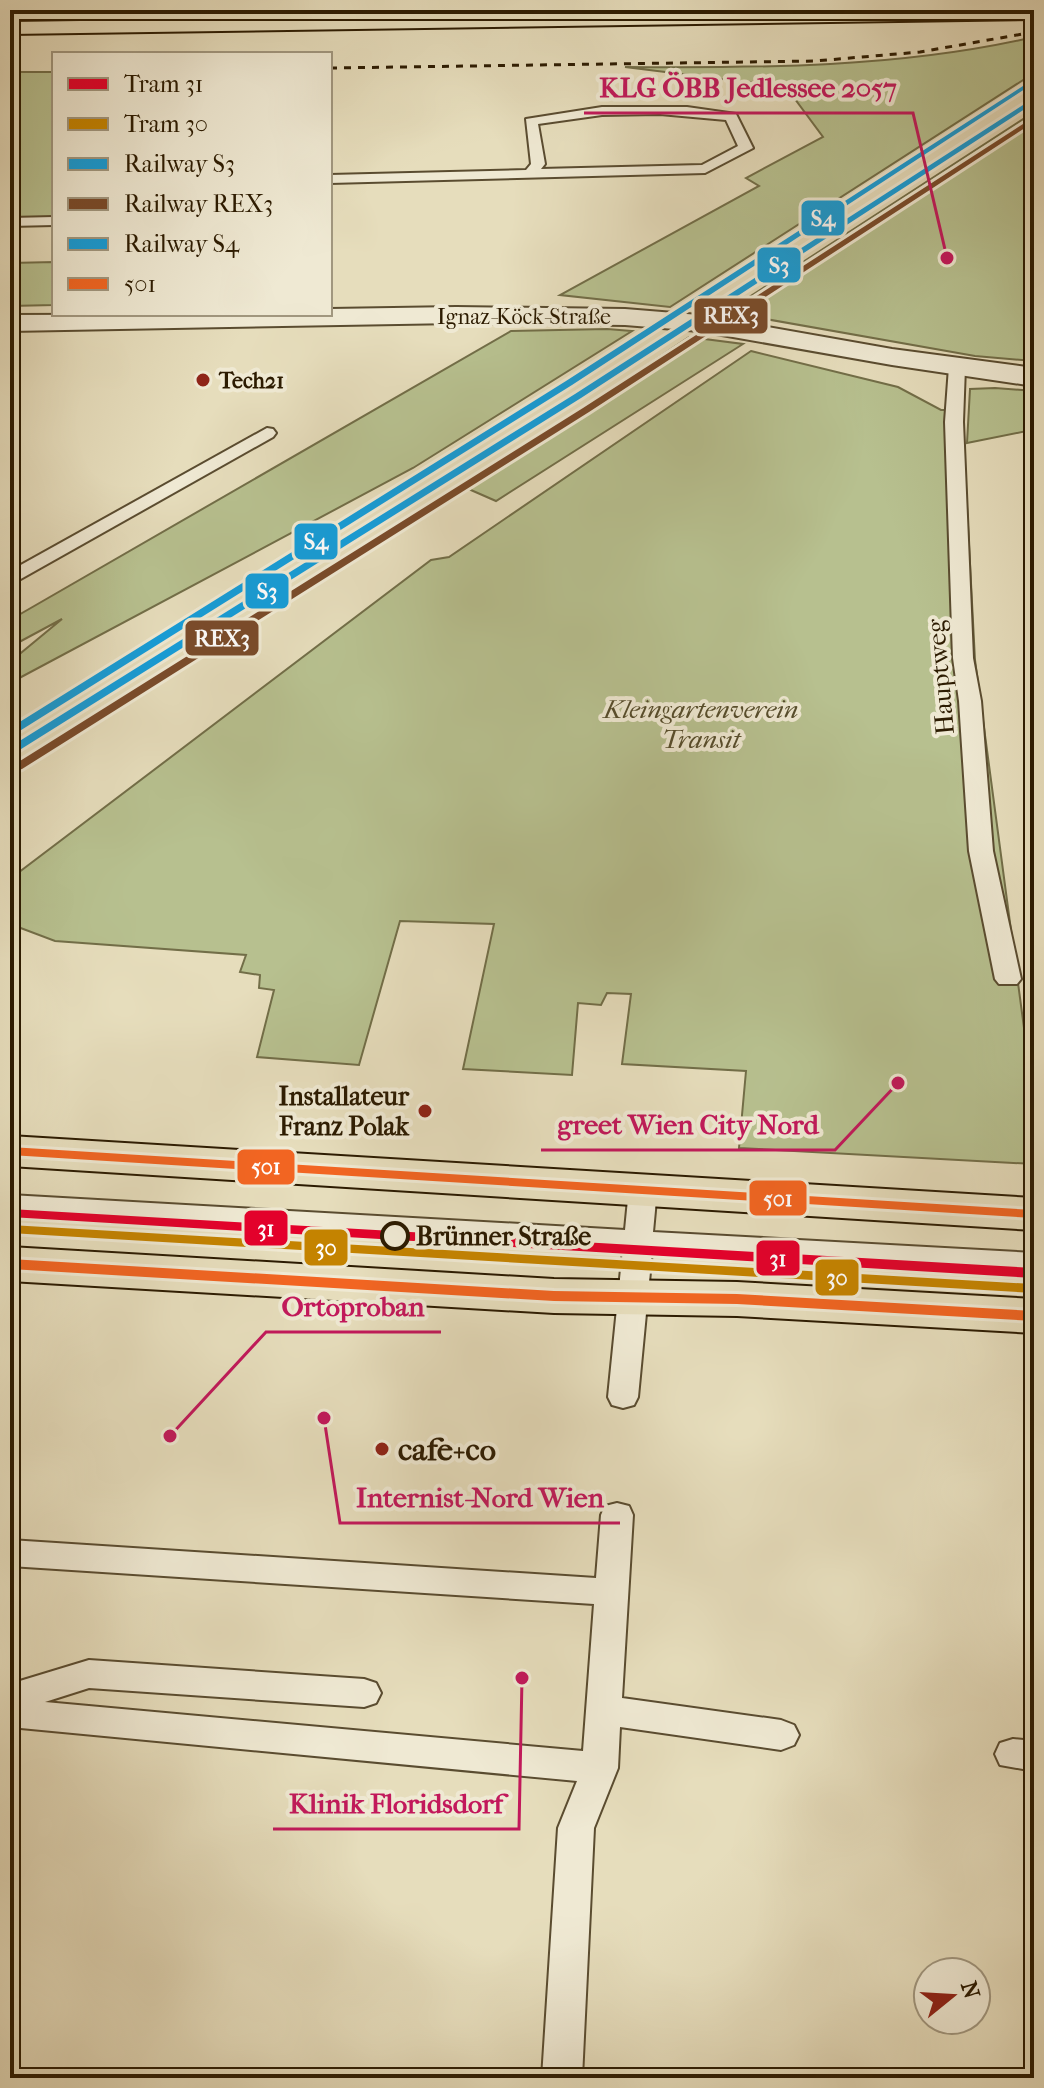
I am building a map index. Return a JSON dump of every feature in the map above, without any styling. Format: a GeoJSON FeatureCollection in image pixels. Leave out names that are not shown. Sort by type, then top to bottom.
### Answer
{"type":"FeatureCollection","features":[{"type":"Feature","properties":{"kind":"main road"},"geometry":{"type":"LineString","coordinates":[[10,38],[1034,13]]}},
{"type":"Feature","properties":{"kind":"main road"},"geometry":{"type":"LineString","coordinates":[[10,14],[301,14],[496,26]]}},
{"type":"Feature","properties":{"kind":"main road"},"geometry":{"type":"LineString","coordinates":[[10,28],[1034,25]]}},
{"type":"Feature","properties":{"kind":"main road"},"geometry":{"type":"LineString","coordinates":[[307,44],[496,26]]}},
{"type":"Feature","properties":{"kind":"main road"},"geometry":{"type":"LineString","coordinates":[[10,1151],[1034,1214]]}},
{"type":"Feature","properties":{"kind":"main road"},"geometry":{"type":"LineString","coordinates":[[10,1264],[460,1291],[817,1303],[1034,1316]]}},
{"type":"Feature","properties":{"kind":"street","name":"Ignaz-Köck-Straße"},"geometry":{"type":"LineString","coordinates":[[332,316],[552,314],[699,323],[1034,377]]}},
{"type":"Feature","properties":{"kind":"street","name":"Ignaz-Köck-Straße"},"geometry":{"type":"LineString","coordinates":[[10,323],[324,316]]}},
{"type":"Feature","properties":{"kind":"lane"},"geometry":{"type":"LineString","coordinates":[[332,179],[529,175],[705,169],[746,148],[731,117],[706,111],[556,114],[531,122],[538,164],[529,175]]}},
{"type":"Feature","properties":{"kind":"lane"},"geometry":{"type":"LineString","coordinates":[[10,222],[52,221]]}},
{"type":"Feature","properties":{"kind":"lane","name":"Hauptweg"},"geometry":{"type":"LineString","coordinates":[[957,367],[954,422],[963,658],[970,701],[981,851],[1008,979]]}},
{"type":"Feature","properties":{"kind":"lane"},"geometry":{"type":"LineString","coordinates":[[10,579],[267,433]]}},
{"type":"Feature","properties":{"kind":"lane"},"geometry":{"type":"LineString","coordinates":[[623,1397],[643,1189]]}},
{"type":"Feature","properties":{"kind":"lane"},"geometry":{"type":"LineString","coordinates":[[10,1204],[1034,1263]]}},
{"type":"Feature","properties":{"kind":"lane"},"geometry":{"type":"LineString","coordinates":[[562,2078],[576,1828],[600,1768],[609,1592],[617,1515]]}},
{"type":"Feature","properties":{"kind":"lane"},"geometry":{"type":"LineString","coordinates":[[10,1553],[609,1592]]}},
{"type":"Feature","properties":{"kind":"lane"},"geometry":{"type":"LineString","coordinates":[[10,1698],[89,1674],[364,1693]]}},
{"type":"Feature","properties":{"kind":"lane"},"geometry":{"type":"LineString","coordinates":[[603,1710],[781,1735]]}},
{"type":"Feature","properties":{"kind":"lane"},"geometry":{"type":"LineString","coordinates":[[10,1713],[600,1768]]}},
{"type":"Feature","properties":{"kind":"green space"},"geometry":{"type":"Polygon","coordinates":[[[1034,37],[1034,73],[670,307],[560,295],[759,186],[746,178],[823,137],[786,87],[625,67],[830,64],[933,55],[1034,37]]]}},
{"type":"Feature","properties":{"kind":"green space"},"geometry":{"type":"Polygon","coordinates":[[[10,72],[52,72],[52,218],[10,219],[10,72]]]}},
{"type":"Feature","properties":{"kind":"green space"},"geometry":{"type":"Polygon","coordinates":[[[1034,112],[1034,361],[975,356],[726,312],[1034,112]]]}},
{"type":"Feature","properties":{"kind":"green space"},"geometry":{"type":"Polygon","coordinates":[[[52,262],[52,305],[10,306],[10,263],[52,262]]]}},
{"type":"Feature","properties":{"kind":"green space"},"geometry":{"type":"Polygon","coordinates":[[[511,331],[632,331],[413,468],[10,683],[10,662],[62,619],[10,647],[10,620],[511,331]]]}},
{"type":"Feature","properties":{"kind":"green space"},"geometry":{"type":"Polygon","coordinates":[[[689,337],[743,344],[496,501],[464,487],[689,337]]]}},
{"type":"Feature","properties":{"kind":"green space","name":"Kleingartenverein Transit"},"geometry":{"type":"Polygon","coordinates":[[[751,351],[898,387],[941,410],[962,410],[975,660],[1034,1103],[1034,1164],[739,1148],[746,1071],[622,1064],[631,994],[607,993],[601,1005],[578,1003],[572,1075],[463,1069],[494,924],[400,921],[359,1065],[257,1057],[274,990],[259,988],[260,975],[240,972],[246,955],[55,941],[10,924],[10,879],[431,560],[449,557],[751,351]]]}},
{"type":"Feature","properties":{"kind":"green space"},"geometry":{"type":"Polygon","coordinates":[[[970,389],[1034,391],[1029,405],[1027,431],[967,443],[970,389]]]}},
{"type":"Feature","properties":{"kind":"railway"},"geometry":{"type":"LineString","coordinates":[[332,68],[815,61],[920,52],[1034,32]]}},
{"type":"Feature","properties":{"kind":"tram line","name":"31"},"geometry":{"type":"LineString","coordinates":[[10,1213],[1034,1273]]}},
{"type":"Feature","properties":{"kind":"tram line","name":"30"},"geometry":{"type":"LineString","coordinates":[[10,1229],[1033,1289]]}},
{"type":"Feature","properties":{"kind":"rail line","name":"S4"},"geometry":{"type":"LineString","coordinates":[[10,733],[569,383],[1025,87]]}},
{"type":"Feature","properties":{"kind":"rail line","name":"S3"},"geometry":{"type":"LineString","coordinates":[[10,752],[578,396],[1034,100]]}},
{"type":"Feature","properties":{"kind":"rail line","name":"REX3"},"geometry":{"type":"LineString","coordinates":[[18,766],[586,410],[1034,119]]}},
{"type":"Feature","properties":{"kind":"transit line","name":"501"},"geometry":{"type":"LineString","coordinates":[[10,1151],[1034,1214]]}},
{"type":"Feature","properties":{"kind":"transit line","name":"501"},"geometry":{"type":"LineString","coordinates":[[10,1264],[554,1296],[737,1299],[1034,1316]]}},
{"type":"Feature","properties":{"kind":"place","name":"KLG ÖBB Jedlessee 2057"},"geometry":{"type":"Point","coordinates":[947,258]}},
{"type":"Feature","properties":{"kind":"place","name":"Tech21"},"geometry":{"type":"Point","coordinates":[203,380]}},
{"type":"Feature","properties":{"kind":"place","name":"greet Wien City Nord"},"geometry":{"type":"Point","coordinates":[898,1083]}},
{"type":"Feature","properties":{"kind":"place","name":"Installateur Franz Polak"},"geometry":{"type":"Point","coordinates":[425,1111]}},
{"type":"Feature","properties":{"kind":"place","name":"Brünner Straße"},"geometry":{"type":"Point","coordinates":[395,1236]}},
{"type":"Feature","properties":{"kind":"place","name":"Internist-Nord Wien"},"geometry":{"type":"Point","coordinates":[324,1418]}},
{"type":"Feature","properties":{"kind":"place","name":"Ortoproban"},"geometry":{"type":"Point","coordinates":[170,1436]}},
{"type":"Feature","properties":{"kind":"place","name":"cafe+co"},"geometry":{"type":"Point","coordinates":[382,1449]}},
{"type":"Feature","properties":{"kind":"place","name":"Klinik Floridsdorf"},"geometry":{"type":"Point","coordinates":[522,1678]}}]}
